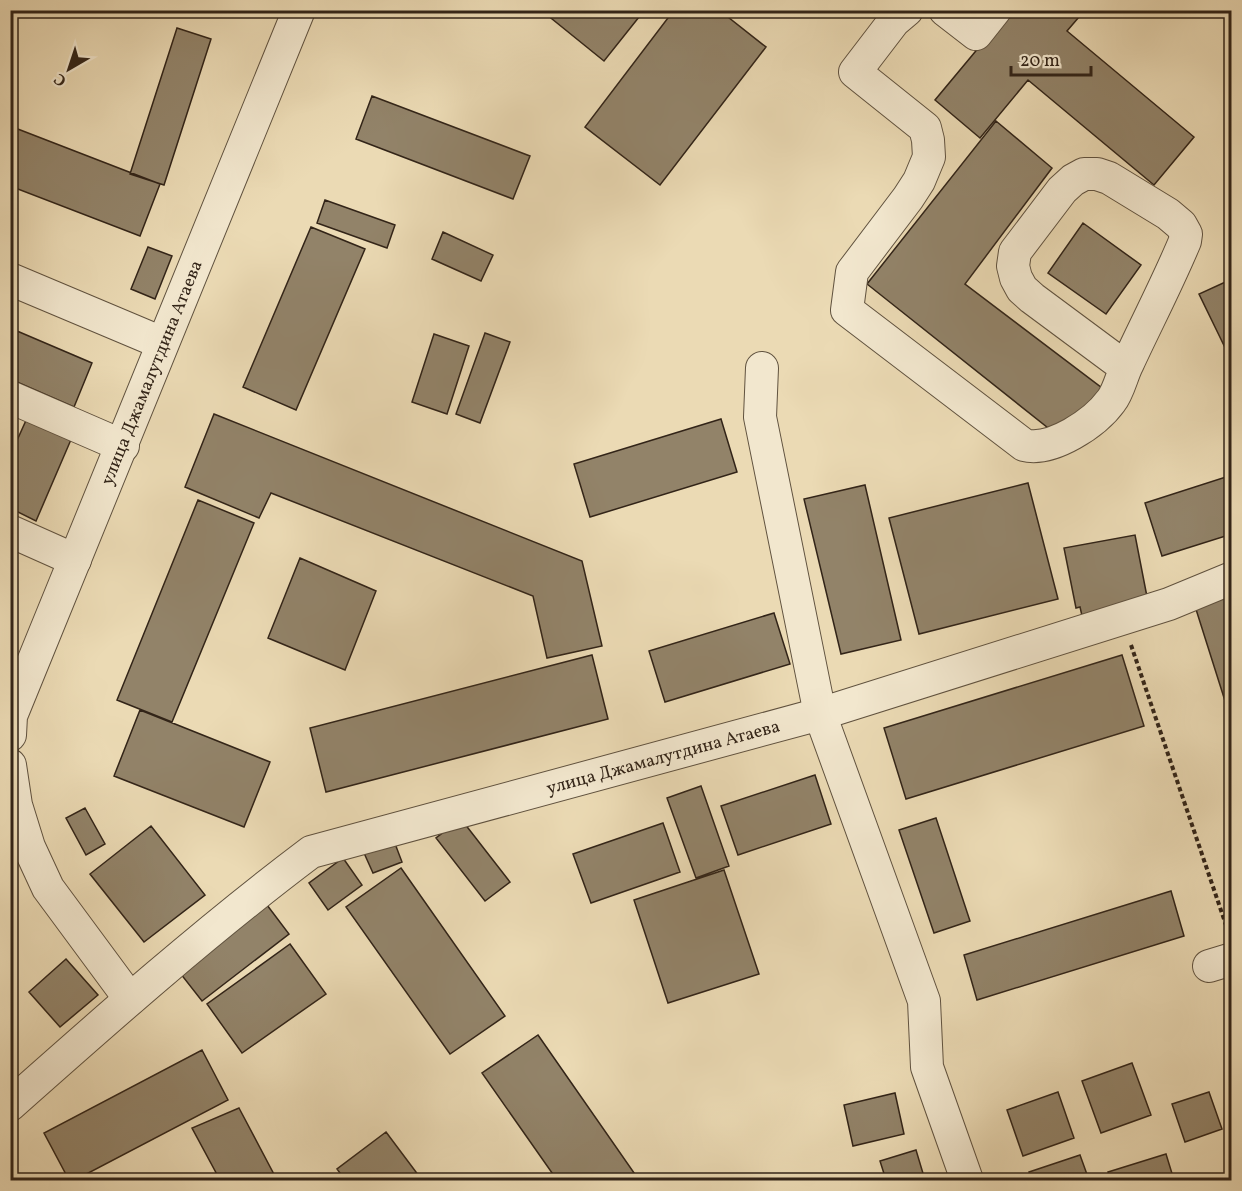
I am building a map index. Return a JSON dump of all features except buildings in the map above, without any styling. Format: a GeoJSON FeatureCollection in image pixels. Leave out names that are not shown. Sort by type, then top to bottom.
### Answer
{"type":"FeatureCollection","features":[{"type":"Feature","properties":{"kind":"street","name":"улица Джамалутдина Атаева"},"geometry":{"type":"LineString","coordinates":[[10,735],[11,716],[299,10]]}},
{"type":"Feature","properties":{"kind":"street"},"geometry":{"type":"LineString","coordinates":[[907,10],[894,21],[855,72],[925,128],[929,157],[919,181],[908,198],[852,272],[847,310],[1024,445],[1033,448],[1062,440],[1088,423],[1112,400],[1181,250],[1186,234],[1181,225],[1168,214],[1109,177],[1097,174],[1084,174],[1062,190],[1015,252],[1013,266],[1022,289],[1125,368]]}},
{"type":"Feature","properties":{"kind":"street"},"geometry":{"type":"LineString","coordinates":[[945,10],[976,34],[995,10]]}},
{"type":"Feature","properties":{"kind":"street"},"geometry":{"type":"LineString","coordinates":[[10,279],[162,343]]}},
{"type":"Feature","properties":{"kind":"street"},"geometry":{"type":"LineString","coordinates":[[762,368],[760,417],[820,714],[924,1001],[927,1066],[966,1180]]}},
{"type":"Feature","properties":{"kind":"street"},"geometry":{"type":"LineString","coordinates":[[10,398],[123,446]]}},
{"type":"Feature","properties":{"kind":"street"},"geometry":{"type":"LineString","coordinates":[[10,531],[75,560]]}},
{"type":"Feature","properties":{"kind":"street","name":"улица Джамалутдина Атаева"},"geometry":{"type":"LineString","coordinates":[[10,1105],[130,999],[310,852],[820,714],[1169,604],[1232,578]]}},
{"type":"Feature","properties":{"kind":"street"},"geometry":{"type":"LineString","coordinates":[[10,765],[16,805],[29,847],[48,888],[130,999]]}},
{"type":"Feature","properties":{"kind":"path"},"geometry":{"type":"LineString","coordinates":[[1122,619],[1232,941]]}}]}
